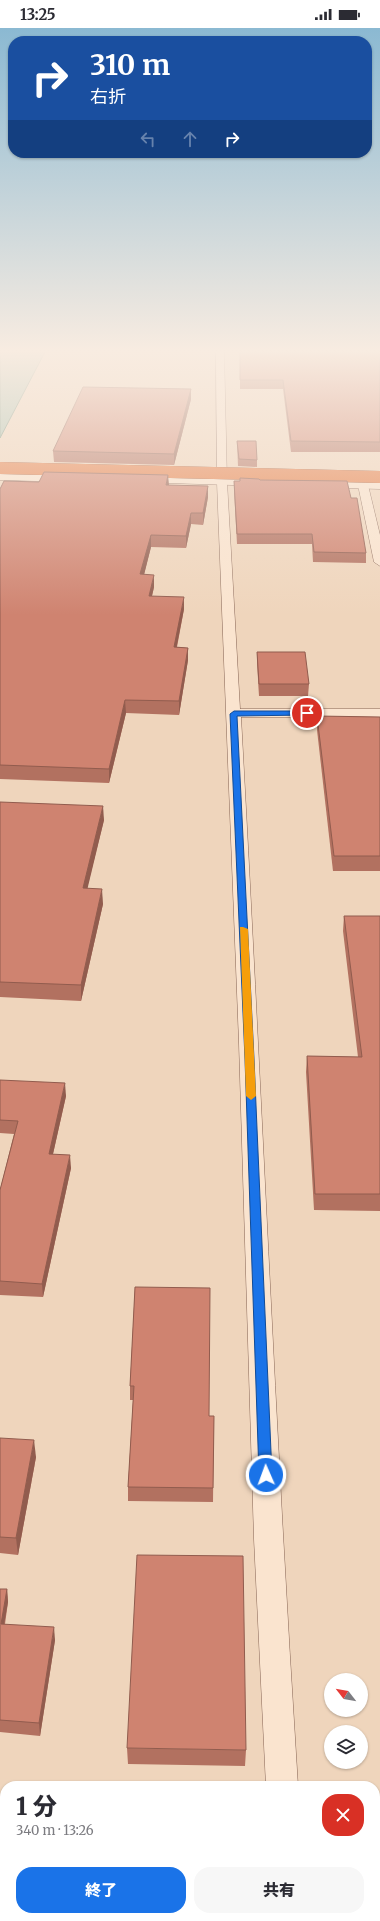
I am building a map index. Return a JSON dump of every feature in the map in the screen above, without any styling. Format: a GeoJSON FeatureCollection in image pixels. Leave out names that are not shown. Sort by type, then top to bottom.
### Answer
{"type":"FeatureCollection","features":[{"type":"Feature","properties":{"kind":"highway"},"geometry":{"type":"LineString","coordinates":[[0,469],[380,479]]}},
{"type":"Feature","properties":{"kind":"highway"},"geometry":{"type":"LineString","coordinates":[[173,476],[380,479]]}},
{"type":"Feature","properties":{"kind":"highway"},"geometry":{"type":"LineString","coordinates":[[0,482],[86,483]]}},
{"type":"Feature","properties":{"kind":"highway"},"geometry":{"type":"LineString","coordinates":[[124,484],[380,485]]}},
{"type":"Feature","properties":{"kind":"street"},"geometry":{"type":"LineString","coordinates":[[221,438],[248,1036],[268,1539],[282,1781]]}},
{"type":"Feature","properties":{"kind":"street"},"geometry":{"type":"LineString","coordinates":[[0,469],[380,485]]}},
{"type":"Feature","properties":{"kind":"street"},"geometry":{"type":"LineString","coordinates":[[0,476],[380,479]]}},
{"type":"Feature","properties":{"kind":"street"},"geometry":{"type":"LineString","coordinates":[[363,485],[380,562]]}},
{"type":"Feature","properties":{"kind":"street"},"geometry":{"type":"LineString","coordinates":[[234,714],[380,713]]}},
{"type":"Feature","properties":{"kind":"building"},"geometry":{"type":"Polygon","coordinates":[[[59,438],[178,438],[174,454],[53,451],[59,438]]]}},
{"type":"Feature","properties":{"kind":"building"},"geometry":{"type":"Polygon","coordinates":[[[291,438],[380,438],[380,442],[291,441],[291,438]]]}},
{"type":"Feature","properties":{"kind":"building"},"geometry":{"type":"Polygon","coordinates":[[[237,441],[256,441],[257,460],[239,459],[237,441]]]}},
{"type":"Feature","properties":{"kind":"building"},"geometry":{"type":"Polygon","coordinates":[[[44,472],[168,475],[166,485],[208,486],[203,513],[191,513],[186,536],[151,535],[140,574],[154,575],[149,596],[184,597],[174,647],[188,648],[179,701],[125,700],[109,769],[0,765],[0,489],[4,481],[39,482],[44,472]]]}},
{"type":"Feature","properties":{"kind":"building"},"geometry":{"type":"Polygon","coordinates":[[[240,478],[260,480],[347,481],[351,498],[357,498],[366,553],[314,552],[312,534],[237,534],[234,481],[240,481],[240,478]]]}},
{"type":"Feature","properties":{"kind":"building"},"geometry":{"type":"Polygon","coordinates":[[[257,652],[305,652],[309,684],[259,684],[257,652]]]}},
{"type":"Feature","properties":{"kind":"building"},"geometry":{"type":"Polygon","coordinates":[[[317,716],[380,717],[380,856],[334,856],[317,716]]]}},
{"type":"Feature","properties":{"kind":"building"},"geometry":{"type":"Polygon","coordinates":[[[0,802],[103,806],[83,888],[102,889],[81,985],[0,982],[0,802]]]}},
{"type":"Feature","properties":{"kind":"building"},"geometry":{"type":"Polygon","coordinates":[[[344,916],[380,916],[380,1194],[315,1194],[307,1056],[362,1057],[344,916]]]}},
{"type":"Feature","properties":{"kind":"building"},"geometry":{"type":"Polygon","coordinates":[[[0,1080],[65,1083],[49,1154],[70,1155],[42,1284],[0,1281],[0,1190],[18,1121],[0,1120],[0,1080]]]}},
{"type":"Feature","properties":{"kind":"building"},"geometry":{"type":"Polygon","coordinates":[[[135,1287],[210,1288],[209,1416],[214,1416],[213,1488],[128,1487],[134,1386],[130,1386],[135,1287]]]}},
{"type":"Feature","properties":{"kind":"building"},"geometry":{"type":"Polygon","coordinates":[[[0,1438],[34,1440],[16,1538],[0,1537],[0,1438]]]}},
{"type":"Feature","properties":{"kind":"building"},"geometry":{"type":"Polygon","coordinates":[[[137,1555],[243,1556],[246,1750],[127,1748],[137,1555]]]}},
{"type":"Feature","properties":{"kind":"building"},"geometry":{"type":"Polygon","coordinates":[[[0,1589],[7,1589],[1,1624],[54,1627],[39,1723],[0,1720],[0,1589]]]}},
{"type":"Feature","properties":{"kind":"slow traffic"},"geometry":{"type":"LineString","coordinates":[[243,929],[251,1096]]}},
{"type":"Feature","properties":{"kind":"route"},"geometry":{"type":"LineString","coordinates":[[266,1475],[250,1059],[234,714],[307,713]]}}]}
